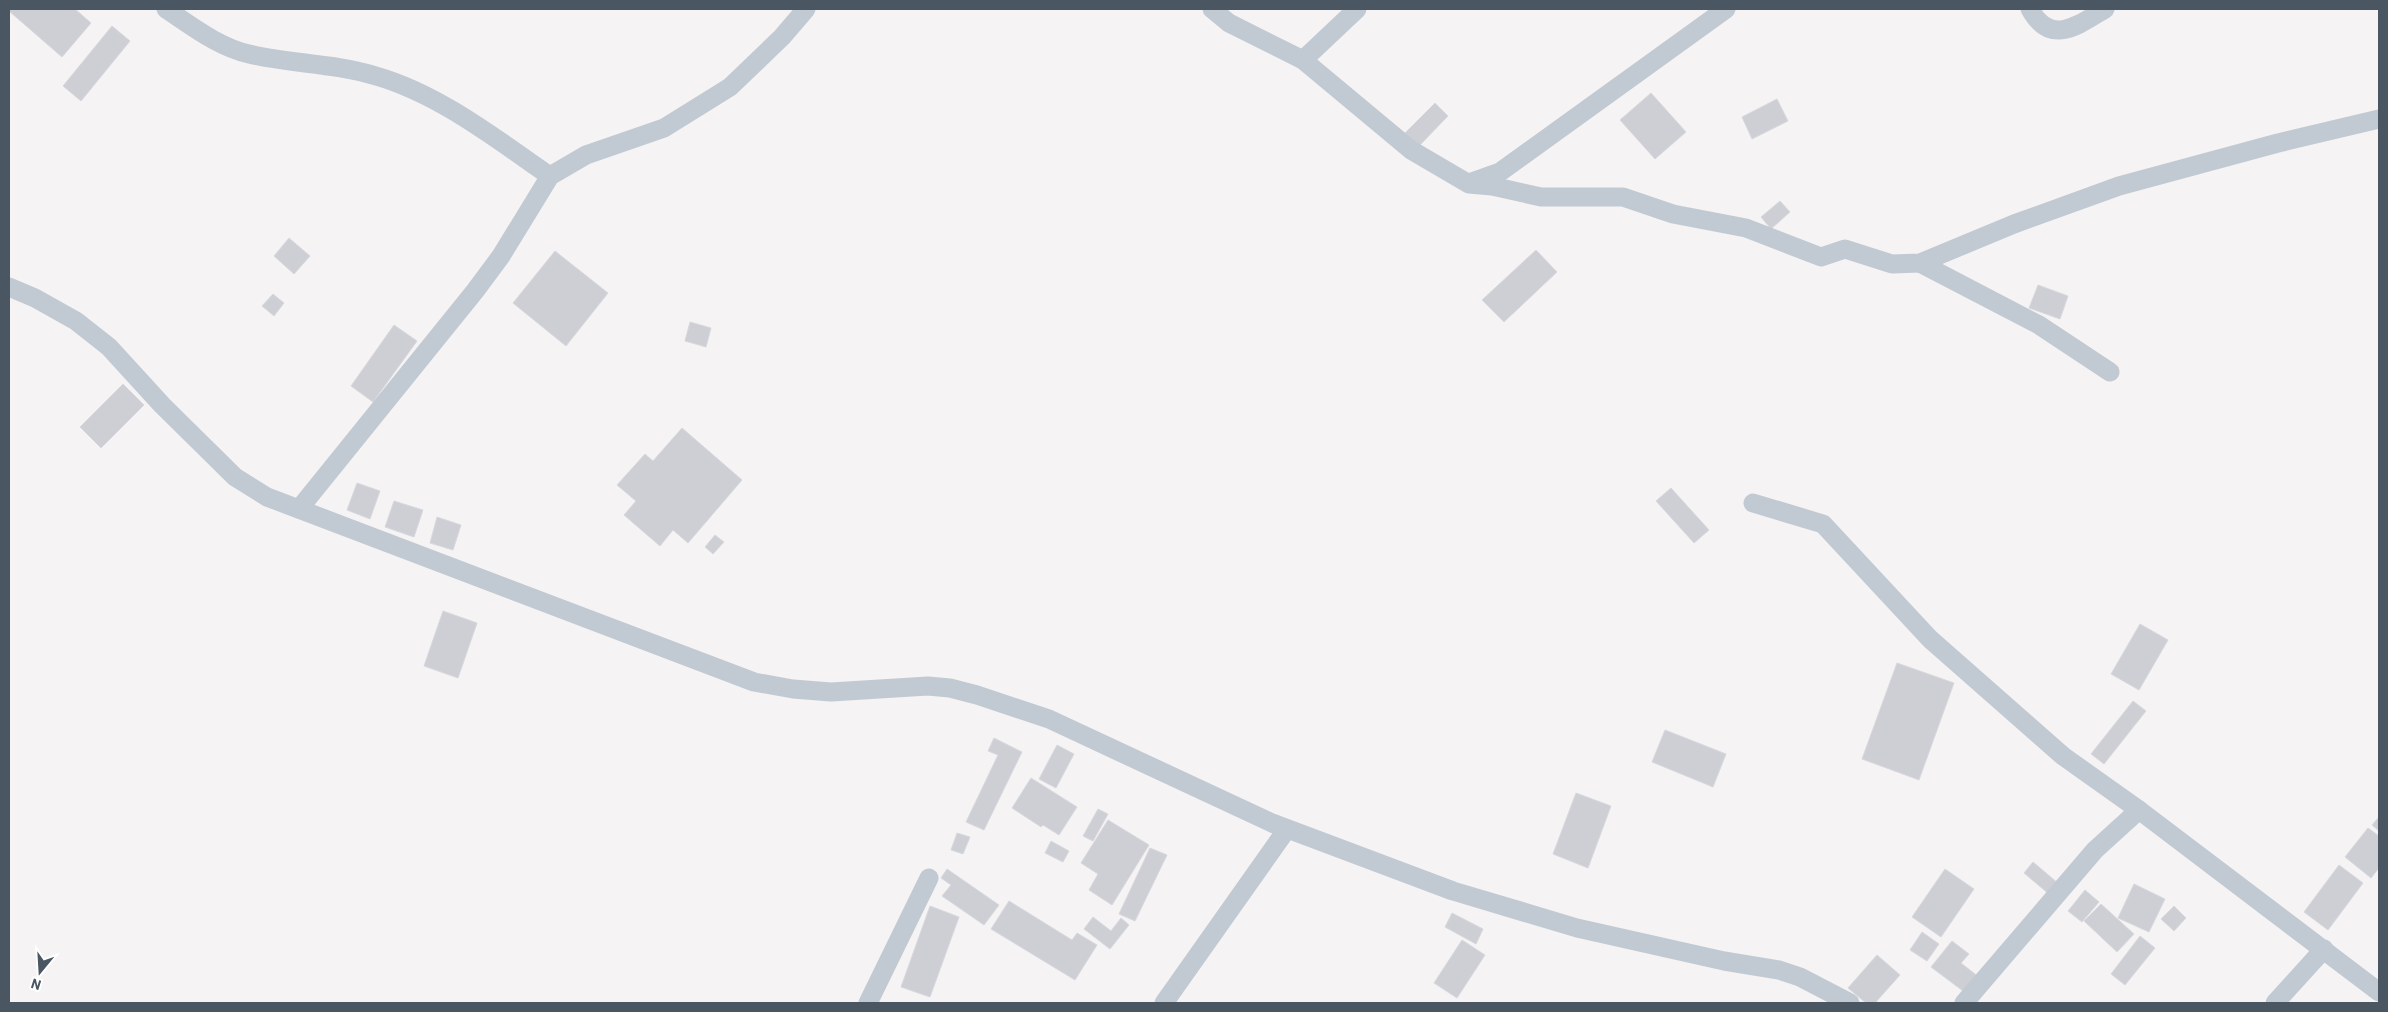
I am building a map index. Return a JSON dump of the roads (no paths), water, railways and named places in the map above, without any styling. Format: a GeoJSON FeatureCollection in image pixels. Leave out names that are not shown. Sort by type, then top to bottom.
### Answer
{"type":"FeatureCollection","features":[{"type":"Feature","properties":{"kind":"street"},"geometry":{"type":"LineString","coordinates":[[166,9],[218,43],[248,54],[322,64],[377,76],[426,96],[489,134],[550,176]]}},
{"type":"Feature","properties":{"kind":"street"},"geometry":{"type":"LineString","coordinates":[[299,509],[475,292],[501,256],[550,176],[586,155],[664,128],[730,87],[782,37],[806,9]]}},
{"type":"Feature","properties":{"kind":"street"},"geometry":{"type":"LineString","coordinates":[[1212,9],[1229,23],[1303,60],[1411,150],[1469,184],[1492,186],[1540,198],[1623,197],[1674,214],[1746,228],[1821,257],[1845,249],[1892,264],[1920,263],[2014,224],[2119,186],[2278,143],[2379,120]]}},
{"type":"Feature","properties":{"kind":"street"},"geometry":{"type":"LineString","coordinates":[[1303,60],[1357,9]]}},
{"type":"Feature","properties":{"kind":"street"},"geometry":{"type":"LineString","coordinates":[[1469,184],[1500,172],[1726,9]]}},
{"type":"Feature","properties":{"kind":"street"},"geometry":{"type":"LineString","coordinates":[[2030,9],[2042,25],[2051,29],[2069,30],[2105,9]]}},
{"type":"Feature","properties":{"kind":"street"},"geometry":{"type":"LineString","coordinates":[[1920,263],[2039,325],[2110,372]]}},
{"type":"Feature","properties":{"kind":"street"},"geometry":{"type":"LineString","coordinates":[[9,287],[35,298],[76,321],[109,347],[162,406],[235,477],[267,497],[754,682],[793,689],[831,692],[928,686],[950,688],[977,695],[1049,719],[1287,829],[1453,890],[1534,917],[1724,961],[1779,970],[1800,977],[1850,1003]]}},
{"type":"Feature","properties":{"kind":"street"},"geometry":{"type":"LineString","coordinates":[[1753,503],[1823,524],[1930,639],[2063,756],[2139,810],[2379,992]]}},
{"type":"Feature","properties":{"kind":"street"},"geometry":{"type":"LineString","coordinates":[[1964,1003],[2095,850],[2139,810]]}},
{"type":"Feature","properties":{"kind":"street"},"geometry":{"type":"LineString","coordinates":[[1164,1003],[1287,829]]}},
{"type":"Feature","properties":{"kind":"street"},"geometry":{"type":"LineString","coordinates":[[868,1003],[929,878]]}},
{"type":"Feature","properties":{"kind":"street"},"geometry":{"type":"LineString","coordinates":[[2275,1003],[2324,949]]}}]}
